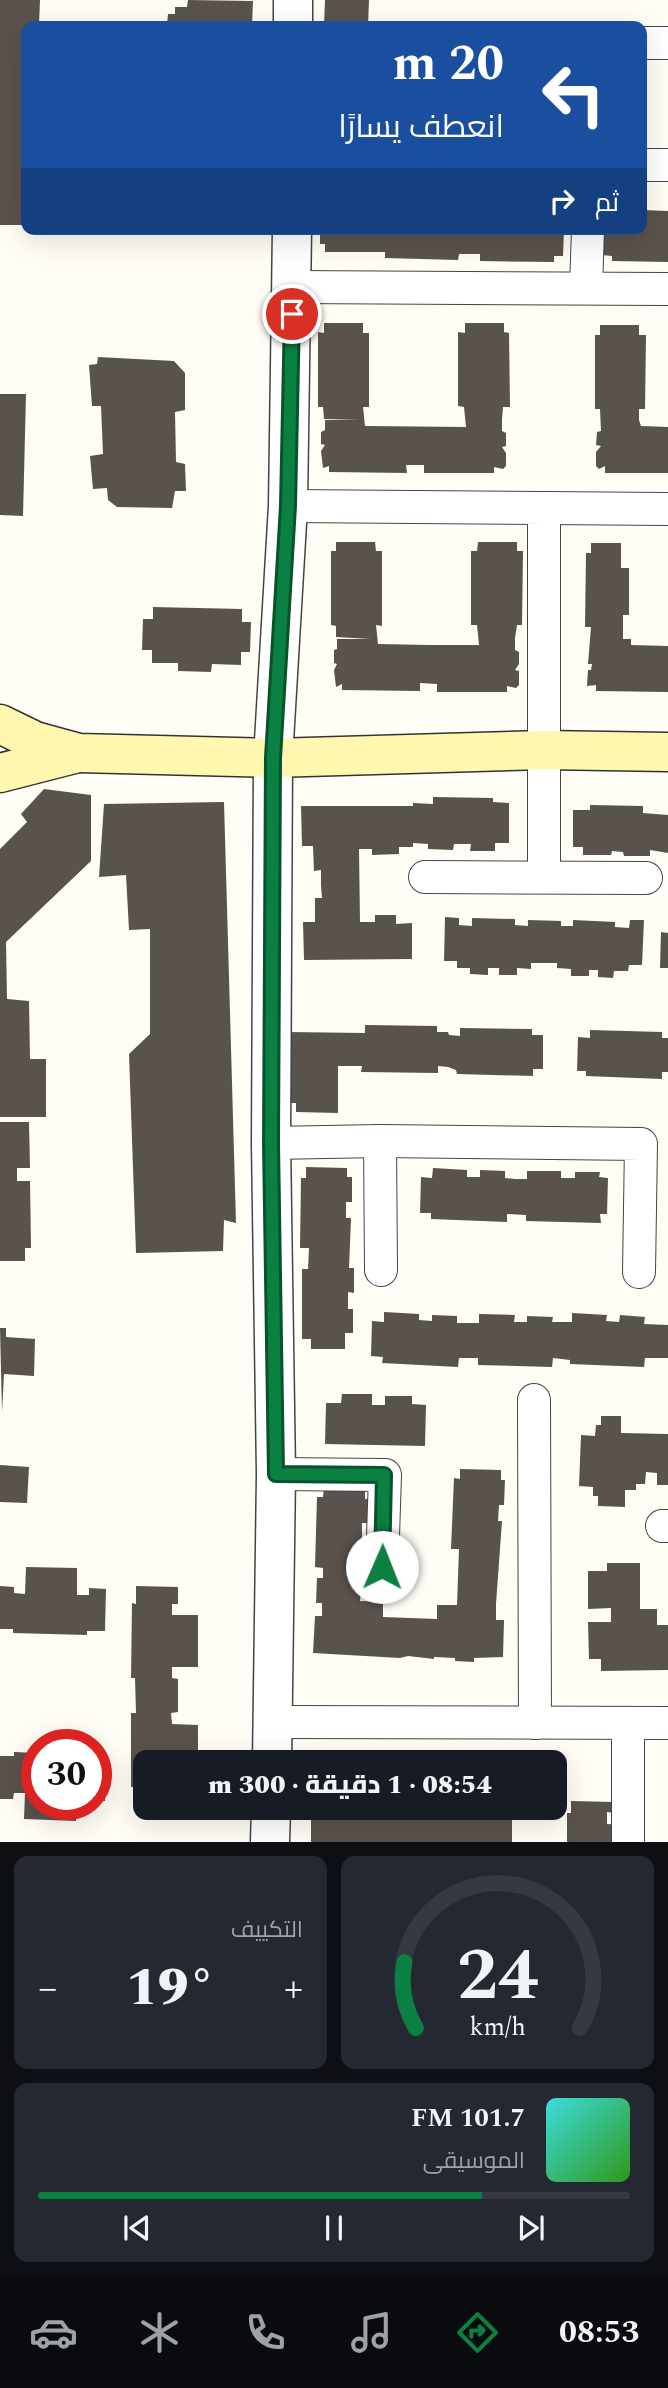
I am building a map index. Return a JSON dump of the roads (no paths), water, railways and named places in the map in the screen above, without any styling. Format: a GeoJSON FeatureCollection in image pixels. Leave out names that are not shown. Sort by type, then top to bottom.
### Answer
{"type":"FeatureCollection","features":[{"type":"Feature","properties":{"kind":"main road"},"geometry":{"type":"LineString","coordinates":[[0,724],[35,741],[79,753],[273,758],[544,750],[668,752]]}},
{"type":"Feature","properties":{"kind":"main road"},"geometry":{"type":"LineString","coordinates":[[0,773],[79,753]]}},
{"type":"Feature","properties":{"kind":"street"},"geometry":{"type":"LineString","coordinates":[[293,0],[293,21]]}},
{"type":"Feature","properties":{"kind":"street"},"geometry":{"type":"LineString","coordinates":[[647,43],[668,43]]}},
{"type":"Feature","properties":{"kind":"street"},"geometry":{"type":"LineString","coordinates":[[647,165],[668,165]]}},
{"type":"Feature","properties":{"kind":"street"},"geometry":{"type":"LineString","coordinates":[[272,1750],[276,1474],[271,1143],[273,758],[288,506],[292,235]]}},
{"type":"Feature","properties":{"kind":"street"},"geometry":{"type":"LineString","coordinates":[[586,288],[588,235]]}},
{"type":"Feature","properties":{"kind":"street"},"geometry":{"type":"LineString","coordinates":[[292,287],[668,289]]}},
{"type":"Feature","properties":{"kind":"street"},"geometry":{"type":"LineString","coordinates":[[288,506],[668,509]]}},
{"type":"Feature","properties":{"kind":"street"},"geometry":{"type":"LineString","coordinates":[[544,508],[544,877]]}},
{"type":"Feature","properties":{"kind":"street"},"geometry":{"type":"LineString","coordinates":[[425,877],[646,878]]}},
{"type":"Feature","properties":{"kind":"street"},"geometry":{"type":"LineString","coordinates":[[271,1143],[380,1141],[641,1144],[639,1272]]}},
{"type":"Feature","properties":{"kind":"street"},"geometry":{"type":"LineString","coordinates":[[380,1141],[381,1270]]}},
{"type":"Feature","properties":{"kind":"street"},"geometry":{"type":"LineString","coordinates":[[534,1399],[535,1723]]}},
{"type":"Feature","properties":{"kind":"street"},"geometry":{"type":"LineString","coordinates":[[276,1474],[384,1475],[382,1567]]}},
{"type":"Feature","properties":{"kind":"street"},"geometry":{"type":"LineString","coordinates":[[273,1722],[668,1723]]}},
{"type":"Feature","properties":{"kind":"street"},"geometry":{"type":"LineString","coordinates":[[628,1723],[628,1842]]}},
{"type":"Feature","properties":{"kind":"street"},"geometry":{"type":"LineString","coordinates":[[270,1842],[271,1820]]}}]}
